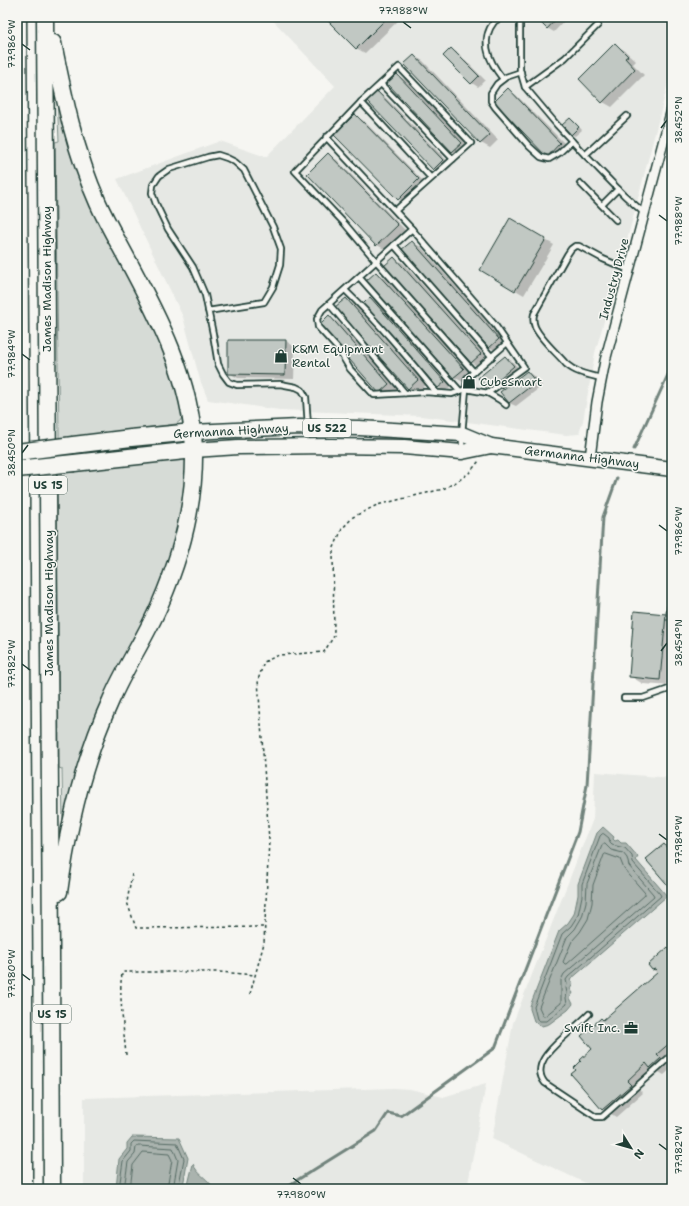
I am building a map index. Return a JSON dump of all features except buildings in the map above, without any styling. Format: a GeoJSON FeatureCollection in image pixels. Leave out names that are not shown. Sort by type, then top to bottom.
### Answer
{"type":"FeatureCollection","features":[{"type":"Feature","properties":{"kind":"highway","name":"US 15"},"geometry":{"type":"LineString","coordinates":[[18,17],[24,1189]]}},
{"type":"Feature","properties":{"kind":"highway"},"geometry":{"type":"LineString","coordinates":[[47,17],[67,110],[87,178],[99,206],[171,347],[189,407],[194,450],[193,479],[187,521],[171,577],[160,604],[110,701],[82,778],[66,845],[52,953]]}},
{"type":"Feature","properties":{"kind":"highway","name":"James Madison Highway"},"geometry":{"type":"LineString","coordinates":[[47,17],[52,1189]]}},
{"type":"Feature","properties":{"kind":"highway","name":"Germanna Highway"},"geometry":{"type":"LineString","coordinates":[[17,452],[193,432]]}},
{"type":"Feature","properties":{"kind":"highway","name":"Germanna Highway"},"geometry":{"type":"LineString","coordinates":[[17,469],[194,450]]}},
{"type":"Feature","properties":{"kind":"highway"},"geometry":{"type":"LineString","coordinates":[[17,911],[24,965]]}},
{"type":"Feature","properties":{"kind":"main road","name":"Germanna Highway"},"geometry":{"type":"LineString","coordinates":[[193,432],[241,429],[368,428],[462,434],[491,446],[672,469]]}},
{"type":"Feature","properties":{"kind":"main road","name":"Germanna Highway"},"geometry":{"type":"LineString","coordinates":[[194,450],[238,447],[338,446],[404,447],[462,452],[491,446]]}},
{"type":"Feature","properties":{"kind":"street","name":"Industry Drive"},"geometry":{"type":"LineString","coordinates":[[590,458],[601,378],[672,109]]}},
{"type":"Feature","properties":{"kind":"lane"},"geometry":{"type":"LineString","coordinates":[[502,17],[494,22],[486,38],[488,56],[502,79]]}},
{"type":"Feature","properties":{"kind":"lane"},"geometry":{"type":"LineString","coordinates":[[520,17],[521,72],[525,87],[585,155],[644,213]]}},
{"type":"Feature","properties":{"kind":"lane"},"geometry":{"type":"LineString","coordinates":[[525,87],[565,58],[598,25]]}},
{"type":"Feature","properties":{"kind":"lane"},"geometry":{"type":"LineString","coordinates":[[396,210],[471,143],[399,67],[361,102],[295,171],[345,224],[474,372]]}},
{"type":"Feature","properties":{"kind":"lane"},"geometry":{"type":"LineString","coordinates":[[521,72],[506,76],[497,84],[491,93],[491,101],[495,107],[541,158],[549,159],[559,153],[572,141]]}},
{"type":"Feature","properties":{"kind":"lane"},"geometry":{"type":"LineString","coordinates":[[381,84],[453,159]]}},
{"type":"Feature","properties":{"kind":"lane"},"geometry":{"type":"LineString","coordinates":[[361,102],[431,178]]}},
{"type":"Feature","properties":{"kind":"lane"},"geometry":{"type":"LineString","coordinates":[[585,155],[627,116]]}},
{"type":"Feature","properties":{"kind":"lane"},"geometry":{"type":"LineString","coordinates":[[326,137],[396,210],[495,325],[524,367],[488,393]]}},
{"type":"Feature","properties":{"kind":"lane"},"geometry":{"type":"LineString","coordinates":[[208,311],[264,302],[273,287],[280,265],[281,249],[273,227],[244,170],[235,162],[218,155],[169,169],[160,176],[153,185],[152,193],[168,229],[193,267],[205,295],[208,311],[218,364],[223,374],[229,382],[237,385],[280,384],[296,387],[302,390],[306,397],[308,428]]}},
{"type":"Feature","properties":{"kind":"lane"},"geometry":{"type":"LineString","coordinates":[[580,183],[616,220]]}},
{"type":"Feature","properties":{"kind":"lane"},"geometry":{"type":"LineString","coordinates":[[602,206],[618,189]]}},
{"type":"Feature","properties":{"kind":"lane"},"geometry":{"type":"LineString","coordinates":[[412,229],[322,310],[316,319],[318,327],[338,348],[350,369],[374,395],[425,392],[452,394],[466,389],[488,393],[506,405]]}},
{"type":"Feature","properties":{"kind":"lane"},"geometry":{"type":"LineString","coordinates":[[394,245],[492,357]]}},
{"type":"Feature","properties":{"kind":"lane"},"geometry":{"type":"LineString","coordinates":[[601,378],[584,374],[570,368],[541,337],[535,328],[533,318],[534,314],[567,255],[575,246],[582,247],[603,259],[629,270]]}},
{"type":"Feature","properties":{"kind":"lane"},"geometry":{"type":"LineString","coordinates":[[359,277],[460,391]]}},
{"type":"Feature","properties":{"kind":"lane"},"geometry":{"type":"LineString","coordinates":[[345,290],[362,307],[436,392]]}},
{"type":"Feature","properties":{"kind":"lane"},"geometry":{"type":"LineString","coordinates":[[329,304],[405,393]]}},
{"type":"Feature","properties":{"kind":"lane"},"geometry":{"type":"LineString","coordinates":[[462,452],[462,434],[467,378],[507,344]]}},
{"type":"Feature","properties":{"kind":"lane"},"geometry":{"type":"LineString","coordinates":[[624,698],[643,698],[672,688]]}},
{"type":"Feature","properties":{"kind":"lane"},"geometry":{"type":"LineString","coordinates":[[589,1014],[551,1049],[542,1062],[540,1074],[545,1083],[596,1117],[602,1117],[672,1055]]}},
{"type":"Feature","properties":{"kind":"path"},"geometry":{"type":"LineString","coordinates":[[250,994],[264,943],[269,840],[258,680],[264,662],[279,655],[324,652],[329,645],[334,636],[333,550],[342,529],[353,517],[377,505],[443,489],[469,473],[479,460]]}},
{"type":"Feature","properties":{"kind":"path"},"geometry":{"type":"LineString","coordinates":[[132,874],[127,902],[136,928],[265,927]]}},
{"type":"Feature","properties":{"kind":"path"},"geometry":{"type":"LineString","coordinates":[[126,1055],[121,988],[121,976],[123,972],[219,972],[255,976]]}},
{"type":"Feature","properties":{"kind":"shaded area"},"geometry":{"type":"Polygon","coordinates":[[[270,17],[667,17],[672,22],[672,68],[625,248],[595,353],[583,421],[579,434],[566,435],[421,416],[280,410],[208,400],[200,380],[183,317],[117,179],[220,141],[266,157],[335,86],[270,17]]]}},
{"type":"Feature","properties":{"kind":"shaded area"},"geometry":{"type":"Polygon","coordinates":[[[56,74],[64,110],[166,345],[183,416],[176,424],[59,439],[55,142],[59,141],[56,74]]]}},
{"type":"Feature","properties":{"kind":"shaded area"},"geometry":{"type":"Polygon","coordinates":[[[180,458],[187,461],[181,531],[63,829],[62,769],[59,768],[57,474],[180,458]]]}},
{"type":"Feature","properties":{"kind":"shaded area"},"geometry":{"type":"Polygon","coordinates":[[[595,772],[672,778],[672,1189],[598,1189],[492,1139],[513,1023],[593,819],[595,772]]]}},
{"type":"Feature","properties":{"kind":"shaded area"},"geometry":{"type":"Polygon","coordinates":[[[486,1084],[467,1189],[84,1189],[84,1098],[394,1088],[410,1089],[443,1097],[486,1084]]]}},
{"type":"Feature","properties":{"kind":"water"},"geometry":{"type":"Polygon","coordinates":[[[603,827],[614,837],[613,839],[615,841],[618,840],[621,843],[626,843],[638,857],[636,860],[667,896],[570,980],[573,984],[570,989],[573,993],[570,998],[573,1004],[568,1010],[549,1024],[542,1026],[538,1025],[534,1021],[530,1006],[559,931],[568,923],[574,914],[578,895],[578,884],[597,833],[603,827]]]}},
{"type":"Feature","properties":{"kind":"water"},"geometry":{"type":"Polygon","coordinates":[[[132,1137],[179,1138],[188,1158],[183,1186],[180,1189],[116,1189],[119,1159],[127,1149],[127,1143],[132,1137]]]}},
{"type":"Feature","properties":{"kind":"water"},"geometry":{"type":"Polygon","coordinates":[[[193,1164],[197,1171],[212,1186],[211,1189],[187,1189],[193,1164]]]}},
{"type":"Feature","properties":{"kind":"waterway"},"geometry":{"type":"LineString","coordinates":[[634,449],[672,366]]}},
{"type":"Feature","properties":{"kind":"waterway"},"geometry":{"type":"LineString","coordinates":[[273,1189],[286,1187],[376,1131],[388,1113],[401,1116],[495,1048],[578,832],[587,785],[603,517],[617,478]]}},
{"type":"Feature","properties":{"kind":"place","name":"K&M Equipment Rental"},"geometry":{"type":"Point","coordinates":[281,356]}},
{"type":"Feature","properties":{"kind":"place","name":"CubeSmart"},"geometry":{"type":"Point","coordinates":[469,382]}},
{"type":"Feature","properties":{"kind":"place","name":"Swift Inc."},"geometry":{"type":"Point","coordinates":[631,1028]}}]}
